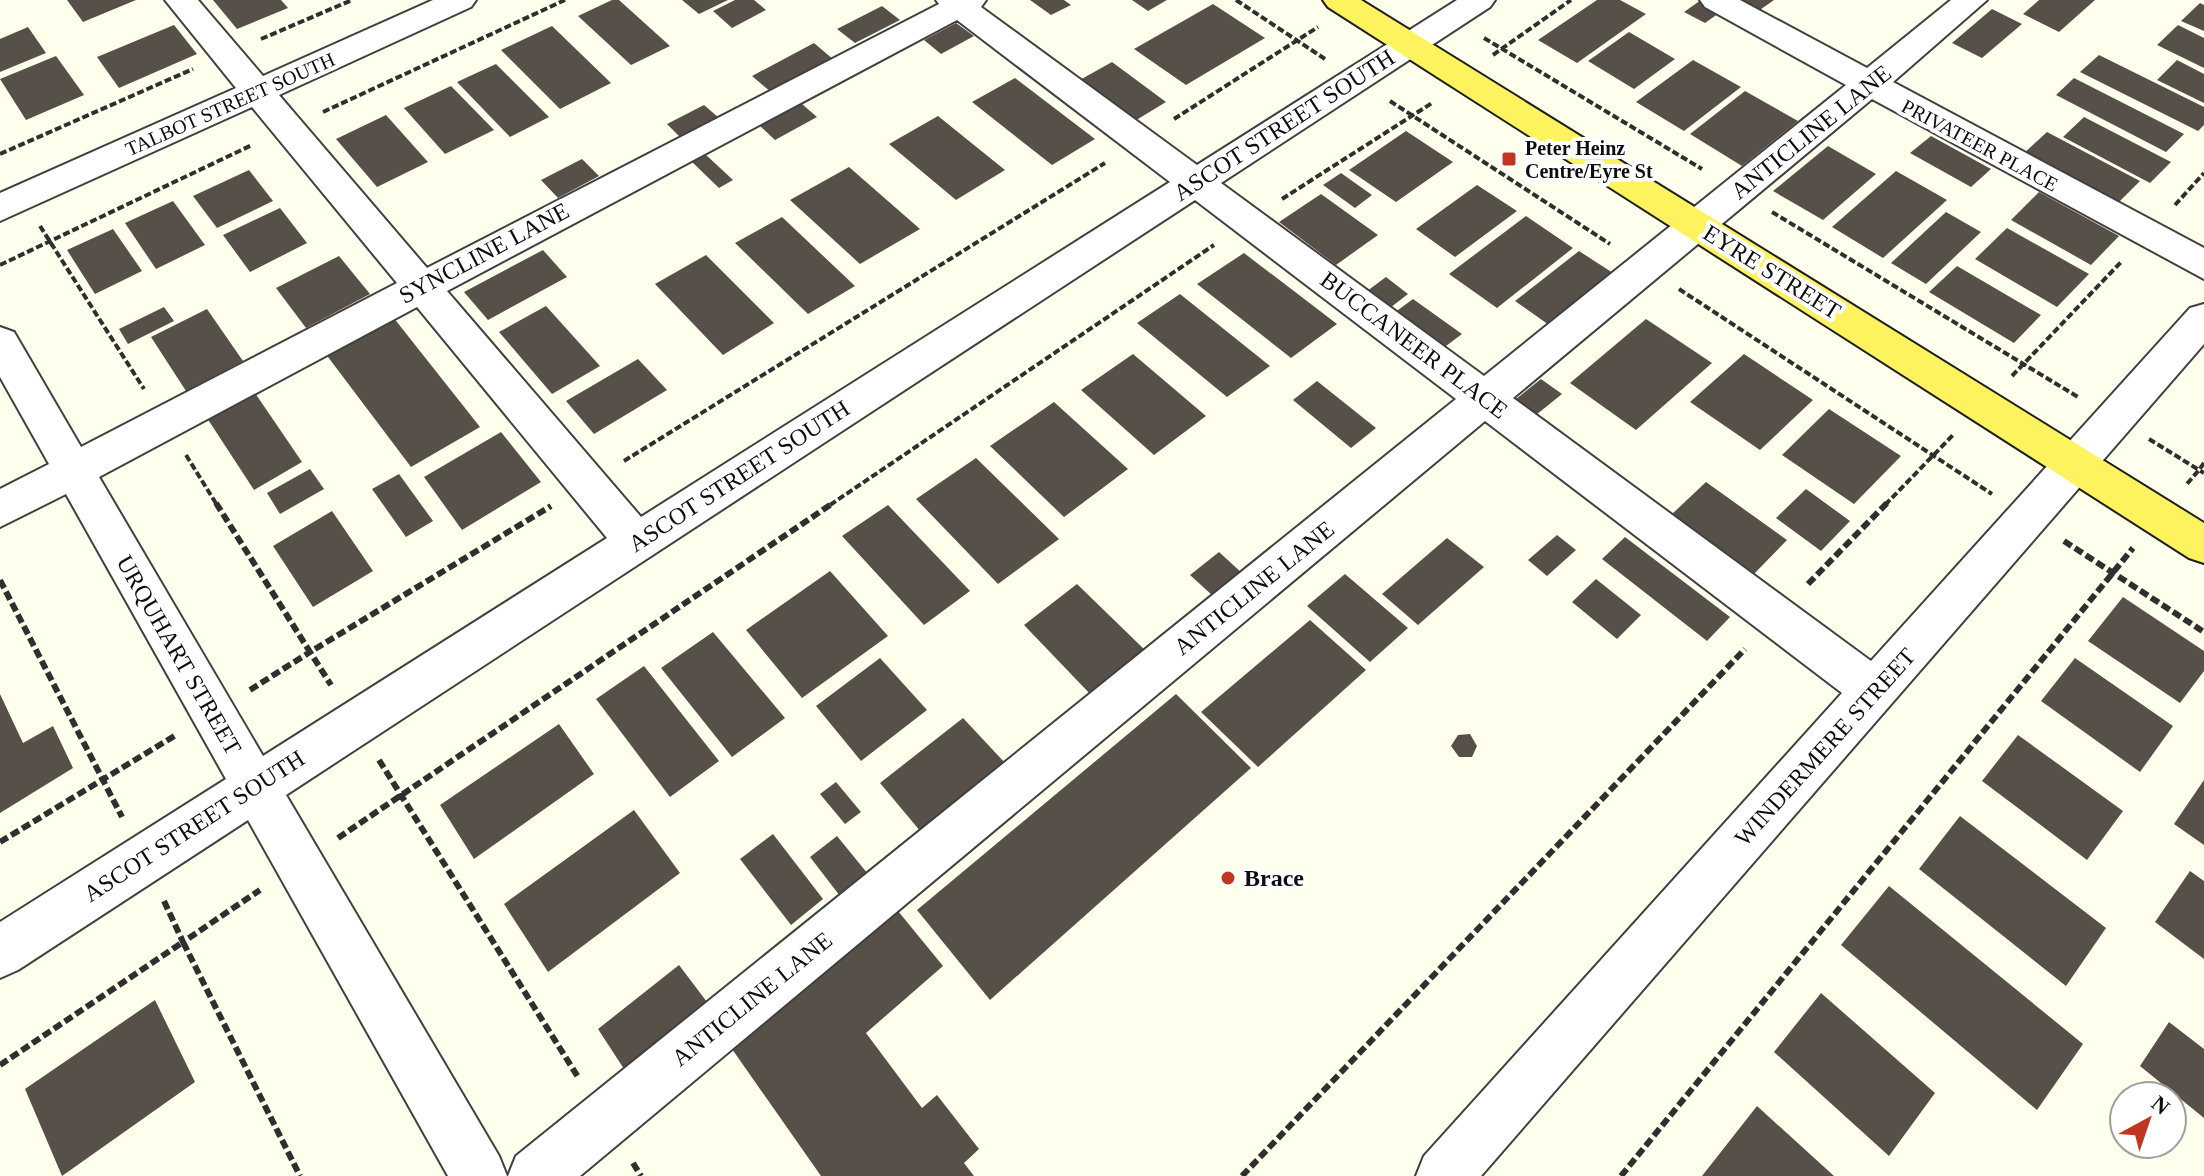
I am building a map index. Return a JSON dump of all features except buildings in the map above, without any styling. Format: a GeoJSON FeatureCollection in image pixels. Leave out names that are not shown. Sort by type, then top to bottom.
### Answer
{"type":"FeatureCollection","features":[{"type":"Feature","properties":{"kind":"main road","name":"EYRE STREET"},"geometry":{"type":"LineString","coordinates":[[1346,4],[2204,545]]}},
{"type":"Feature","properties":{"kind":"street"},"geometry":{"type":"LineString","coordinates":[[181,0],[636,542]]}},
{"type":"Feature","properties":{"kind":"street","name":"TALBOT STREET SOUTH"},"geometry":{"type":"LineString","coordinates":[[0,208],[460,0]]}},
{"type":"Feature","properties":{"kind":"street","name":"ASCOT STREET SOUTH"},"geometry":{"type":"LineString","coordinates":[[0,952],[1479,0]]}},
{"type":"Feature","properties":{"kind":"street","name":"PRIVATEER PLACE"},"geometry":{"type":"LineString","coordinates":[[1716,0],[2204,265]]}},
{"type":"Feature","properties":{"kind":"street","name":"ANTICLINE LANE"},"geometry":{"type":"LineString","coordinates":[[536,1176],[1971,0]]}},
{"type":"Feature","properties":{"kind":"street","name":"BUCCANEER PLACE"},"geometry":{"type":"LineString","coordinates":[[960,2],[1875,691]]}},
{"type":"Feature","properties":{"kind":"street","name":"SYNCLINE LANE"},"geometry":{"type":"LineString","coordinates":[[0,509],[960,2]]}},
{"type":"Feature","properties":{"kind":"street","name":"WINDERMERE STREET"},"geometry":{"type":"LineString","coordinates":[[1444,1176],[2076,463],[2096,407],[2204,318]]}},
{"type":"Feature","properties":{"kind":"street","name":"URQUHART STREET"},"geometry":{"type":"LineString","coordinates":[[0,342],[479,1176]]}},
{"type":"Feature","properties":{"kind":"path"},"geometry":{"type":"LineString","coordinates":[[0,154],[352,0]]}},
{"type":"Feature","properties":{"kind":"path"},"geometry":{"type":"LineString","coordinates":[[1236,0],[2204,632]]}},
{"type":"Feature","properties":{"kind":"path"},"geometry":{"type":"LineString","coordinates":[[0,1065],[1250,221],[1466,80],[1481,64],[1571,0]]}},
{"type":"Feature","properties":{"kind":"path"},"geometry":{"type":"LineString","coordinates":[[310,652],[1141,140],[1297,41],[1346,4]]}},
{"type":"Feature","properties":{"kind":"path"},"geometry":{"type":"LineString","coordinates":[[1242,1176],[2204,173]]}},
{"type":"Feature","properties":{"kind":"path"},"geometry":{"type":"LineString","coordinates":[[0,265],[50,241]]}},
{"type":"Feature","properties":{"kind":"path"},"geometry":{"type":"LineString","coordinates":[[2096,407],[2201,471]]}},
{"type":"Feature","properties":{"kind":"path"},"geometry":{"type":"LineString","coordinates":[[1621,1176],[2112,573],[2201,471],[2204,463]]}},
{"type":"Feature","properties":{"kind":"path"},"geometry":{"type":"LineString","coordinates":[[0,580],[144,859],[300,1176]]}},
{"type":"Feature","properties":{"kind":"path"},"geometry":{"type":"LineString","coordinates":[[0,842],[102,780]]}},
{"type":"Feature","properties":{"kind":"path"},"geometry":{"type":"LineString","coordinates":[[401,796],[641,1176]]}},
{"type":"Feature","properties":{"kind":"place","name":"Peter Heinz Centre/Eyre St"},"geometry":{"type":"Point","coordinates":[1509,159]}},
{"type":"Feature","properties":{"kind":"place","name":"Brace"},"geometry":{"type":"Point","coordinates":[1228,878]}}]}
